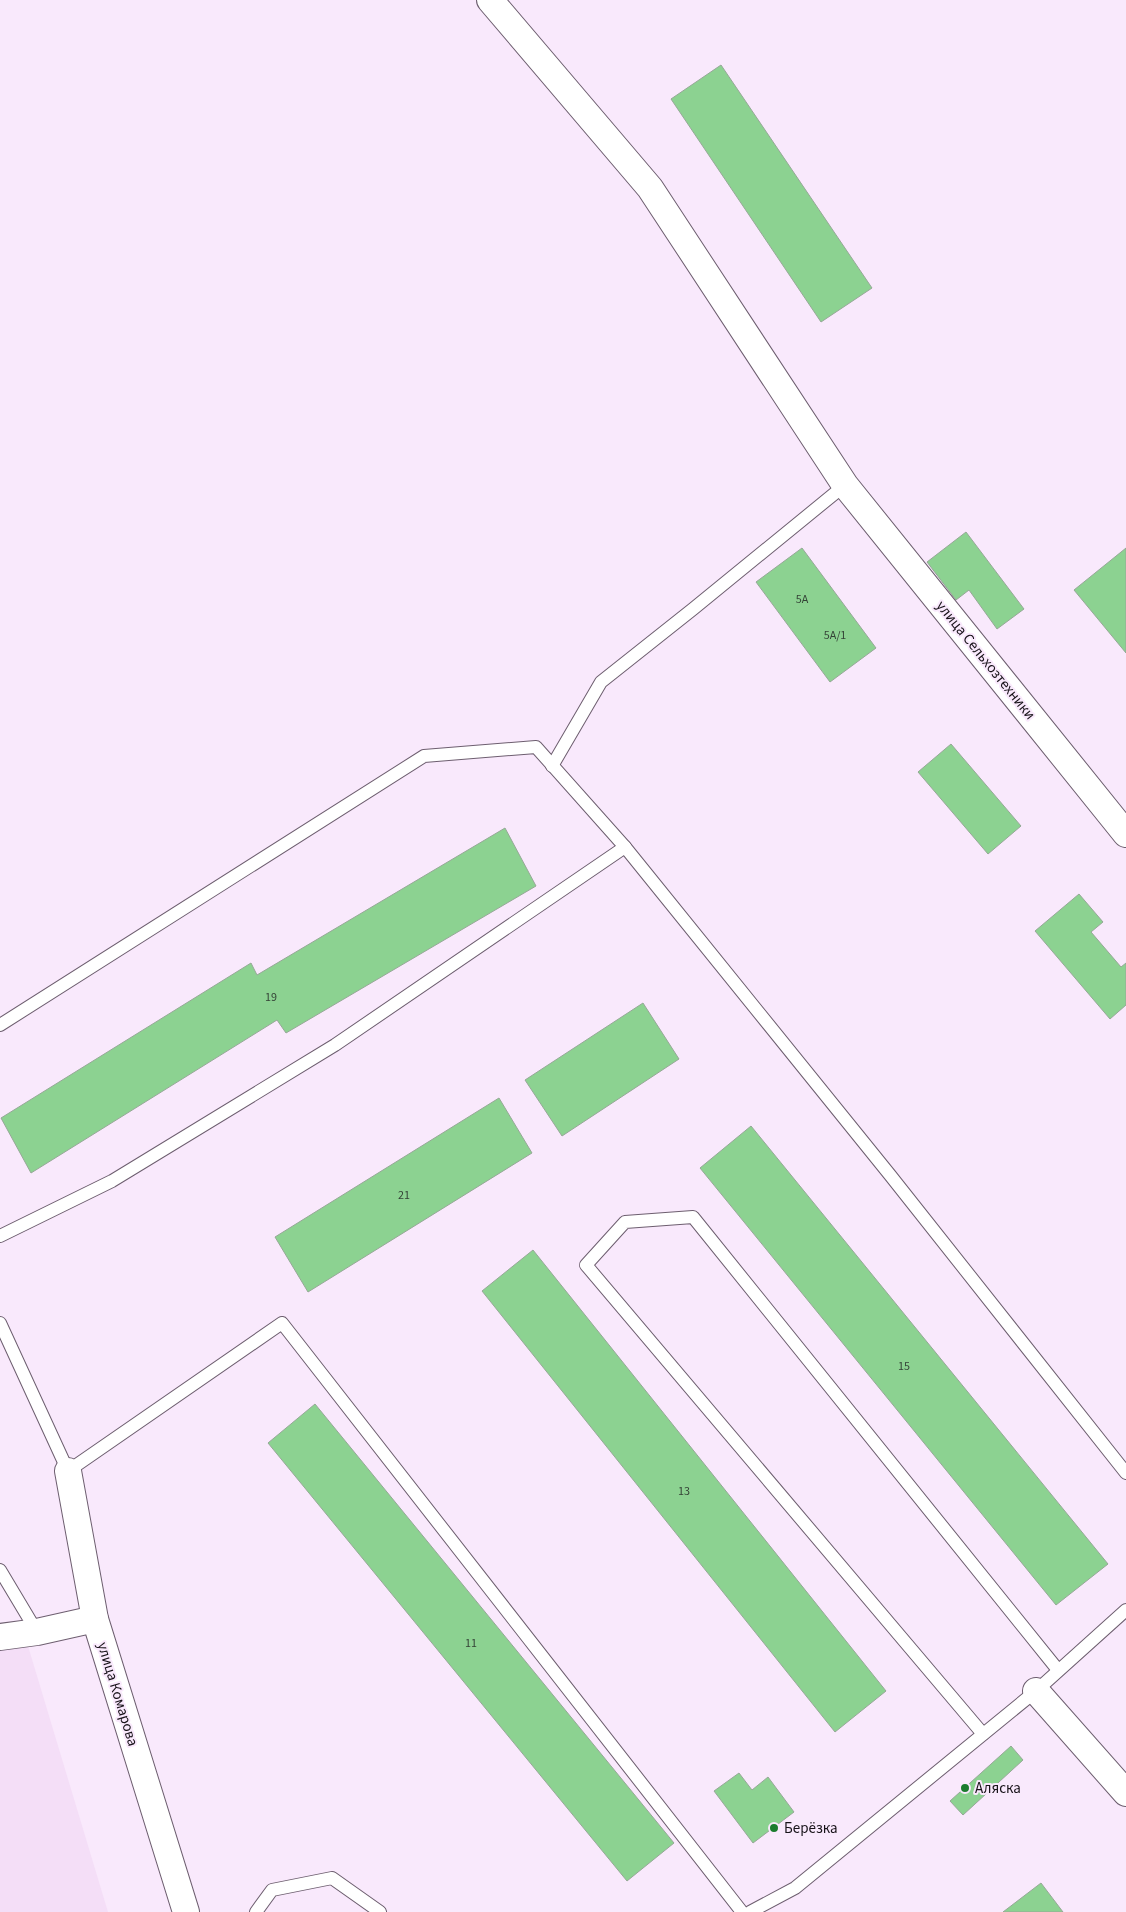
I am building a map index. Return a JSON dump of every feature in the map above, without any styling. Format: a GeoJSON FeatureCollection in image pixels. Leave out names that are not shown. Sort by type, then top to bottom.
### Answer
{"type":"FeatureCollection","features":[{"type":"Feature","properties":{"kind":"street","name":"улица Сельхозтехники"},"geometry":{"type":"LineString","coordinates":[[490,0],[650,188],[845,485],[1126,834]]}},
{"type":"Feature","properties":{"kind":"street","name":"улица Комарова"},"geometry":{"type":"LineString","coordinates":[[68,1471],[94,1619],[186,1912]]}},
{"type":"Feature","properties":{"kind":"street"},"geometry":{"type":"LineString","coordinates":[[0,1637],[37,1632],[94,1619]]}},
{"type":"Feature","properties":{"kind":"street"},"geometry":{"type":"LineString","coordinates":[[1036,1691],[1126,1793]]}},
{"type":"Feature","properties":{"kind":"lane"},"geometry":{"type":"LineString","coordinates":[[552,766],[601,682],[845,485]]}},
{"type":"Feature","properties":{"kind":"lane"},"geometry":{"type":"LineString","coordinates":[[0,1024],[424,756],[536,747],[625,847],[878,1160],[1126,1473]]}},
{"type":"Feature","properties":{"kind":"lane"},"geometry":{"type":"LineString","coordinates":[[0,1236],[112,1180],[335,1045],[625,847]]}},
{"type":"Feature","properties":{"kind":"lane"},"geometry":{"type":"LineString","coordinates":[[983,1734],[586,1265],[625,1222],[693,1217],[1058,1670]]}},
{"type":"Feature","properties":{"kind":"lane"},"geometry":{"type":"LineString","coordinates":[[0,1323],[68,1471],[282,1323],[742,1912]]}},
{"type":"Feature","properties":{"kind":"lane"},"geometry":{"type":"LineString","coordinates":[[0,1570],[37,1632]]}},
{"type":"Feature","properties":{"kind":"lane"},"geometry":{"type":"LineString","coordinates":[[750,1912],[795,1888],[1036,1691],[1126,1610]]}},
{"type":"Feature","properties":{"kind":"lane"},"geometry":{"type":"LineString","coordinates":[[256,1912],[272,1890],[332,1878],[380,1912]]}},
{"type":"Feature","properties":{"kind":"shaded area"},"geometry":{"type":"Polygon","coordinates":[[[22,1626],[108,1912],[0,1912],[0,1632],[22,1626]]]}},
{"type":"Feature","properties":{"kind":"building"},"geometry":{"type":"Polygon","coordinates":[[[721,65],[872,288],[821,322],[671,99],[721,65]]]}},
{"type":"Feature","properties":{"kind":"building"},"geometry":{"type":"Polygon","coordinates":[[[966,532],[1024,609],[997,629],[969,590],[956,600],[927,562],[966,532]]]}},
{"type":"Feature","properties":{"kind":"building"},"geometry":{"type":"Polygon","coordinates":[[[802,548],[876,648],[830,682],[756,582],[802,548]]]}},
{"type":"Feature","properties":{"kind":"building"},"geometry":{"type":"Polygon","coordinates":[[[1126,548],[1126,653],[1074,590],[1126,548]]]}},
{"type":"Feature","properties":{"kind":"building"},"geometry":{"type":"Polygon","coordinates":[[[951,744],[1021,826],[988,854],[918,772],[951,744]]]}},
{"type":"Feature","properties":{"kind":"building"},"geometry":{"type":"Polygon","coordinates":[[[505,828],[536,886],[286,1033],[277,1020],[31,1173],[1,1118],[251,963],[257,975],[505,828]]]}},
{"type":"Feature","properties":{"kind":"building"},"geometry":{"type":"Polygon","coordinates":[[[1079,894],[1103,922],[1091,932],[1121,967],[1126,963],[1126,1005],[1110,1019],[1035,931],[1079,894]]]}},
{"type":"Feature","properties":{"kind":"building"},"geometry":{"type":"Polygon","coordinates":[[[643,1003],[679,1059],[562,1136],[525,1080],[643,1003]]]}},
{"type":"Feature","properties":{"kind":"building"},"geometry":{"type":"Polygon","coordinates":[[[499,1098],[532,1153],[308,1292],[275,1237],[499,1098]]]}},
{"type":"Feature","properties":{"kind":"building"},"geometry":{"type":"Polygon","coordinates":[[[751,1126],[1108,1564],[1056,1605],[700,1168],[751,1126]]]}},
{"type":"Feature","properties":{"kind":"building"},"geometry":{"type":"Polygon","coordinates":[[[533,1250],[886,1691],[835,1732],[482,1291],[533,1250]]]}},
{"type":"Feature","properties":{"kind":"building"},"geometry":{"type":"Polygon","coordinates":[[[315,1404],[674,1843],[627,1881],[268,1443],[315,1404]]]}},
{"type":"Feature","properties":{"kind":"building"},"geometry":{"type":"Polygon","coordinates":[[[1011,1746],[1023,1760],[963,1815],[950,1801],[1011,1746]]]}},
{"type":"Feature","properties":{"kind":"building"},"geometry":{"type":"Polygon","coordinates":[[[739,1773],[752,1790],[768,1777],[794,1812],[753,1843],[714,1791],[739,1773]]]}},
{"type":"Feature","properties":{"kind":"building"},"geometry":{"type":"Polygon","coordinates":[[[1041,1883],[1063,1912],[1003,1912],[1041,1883]]]}},
{"type":"Feature","properties":{"kind":"place","name":"Аляска"},"geometry":{"type":"Point","coordinates":[965,1788]}},
{"type":"Feature","properties":{"kind":"place","name":"Берёзка"},"geometry":{"type":"Point","coordinates":[774,1828]}}]}
